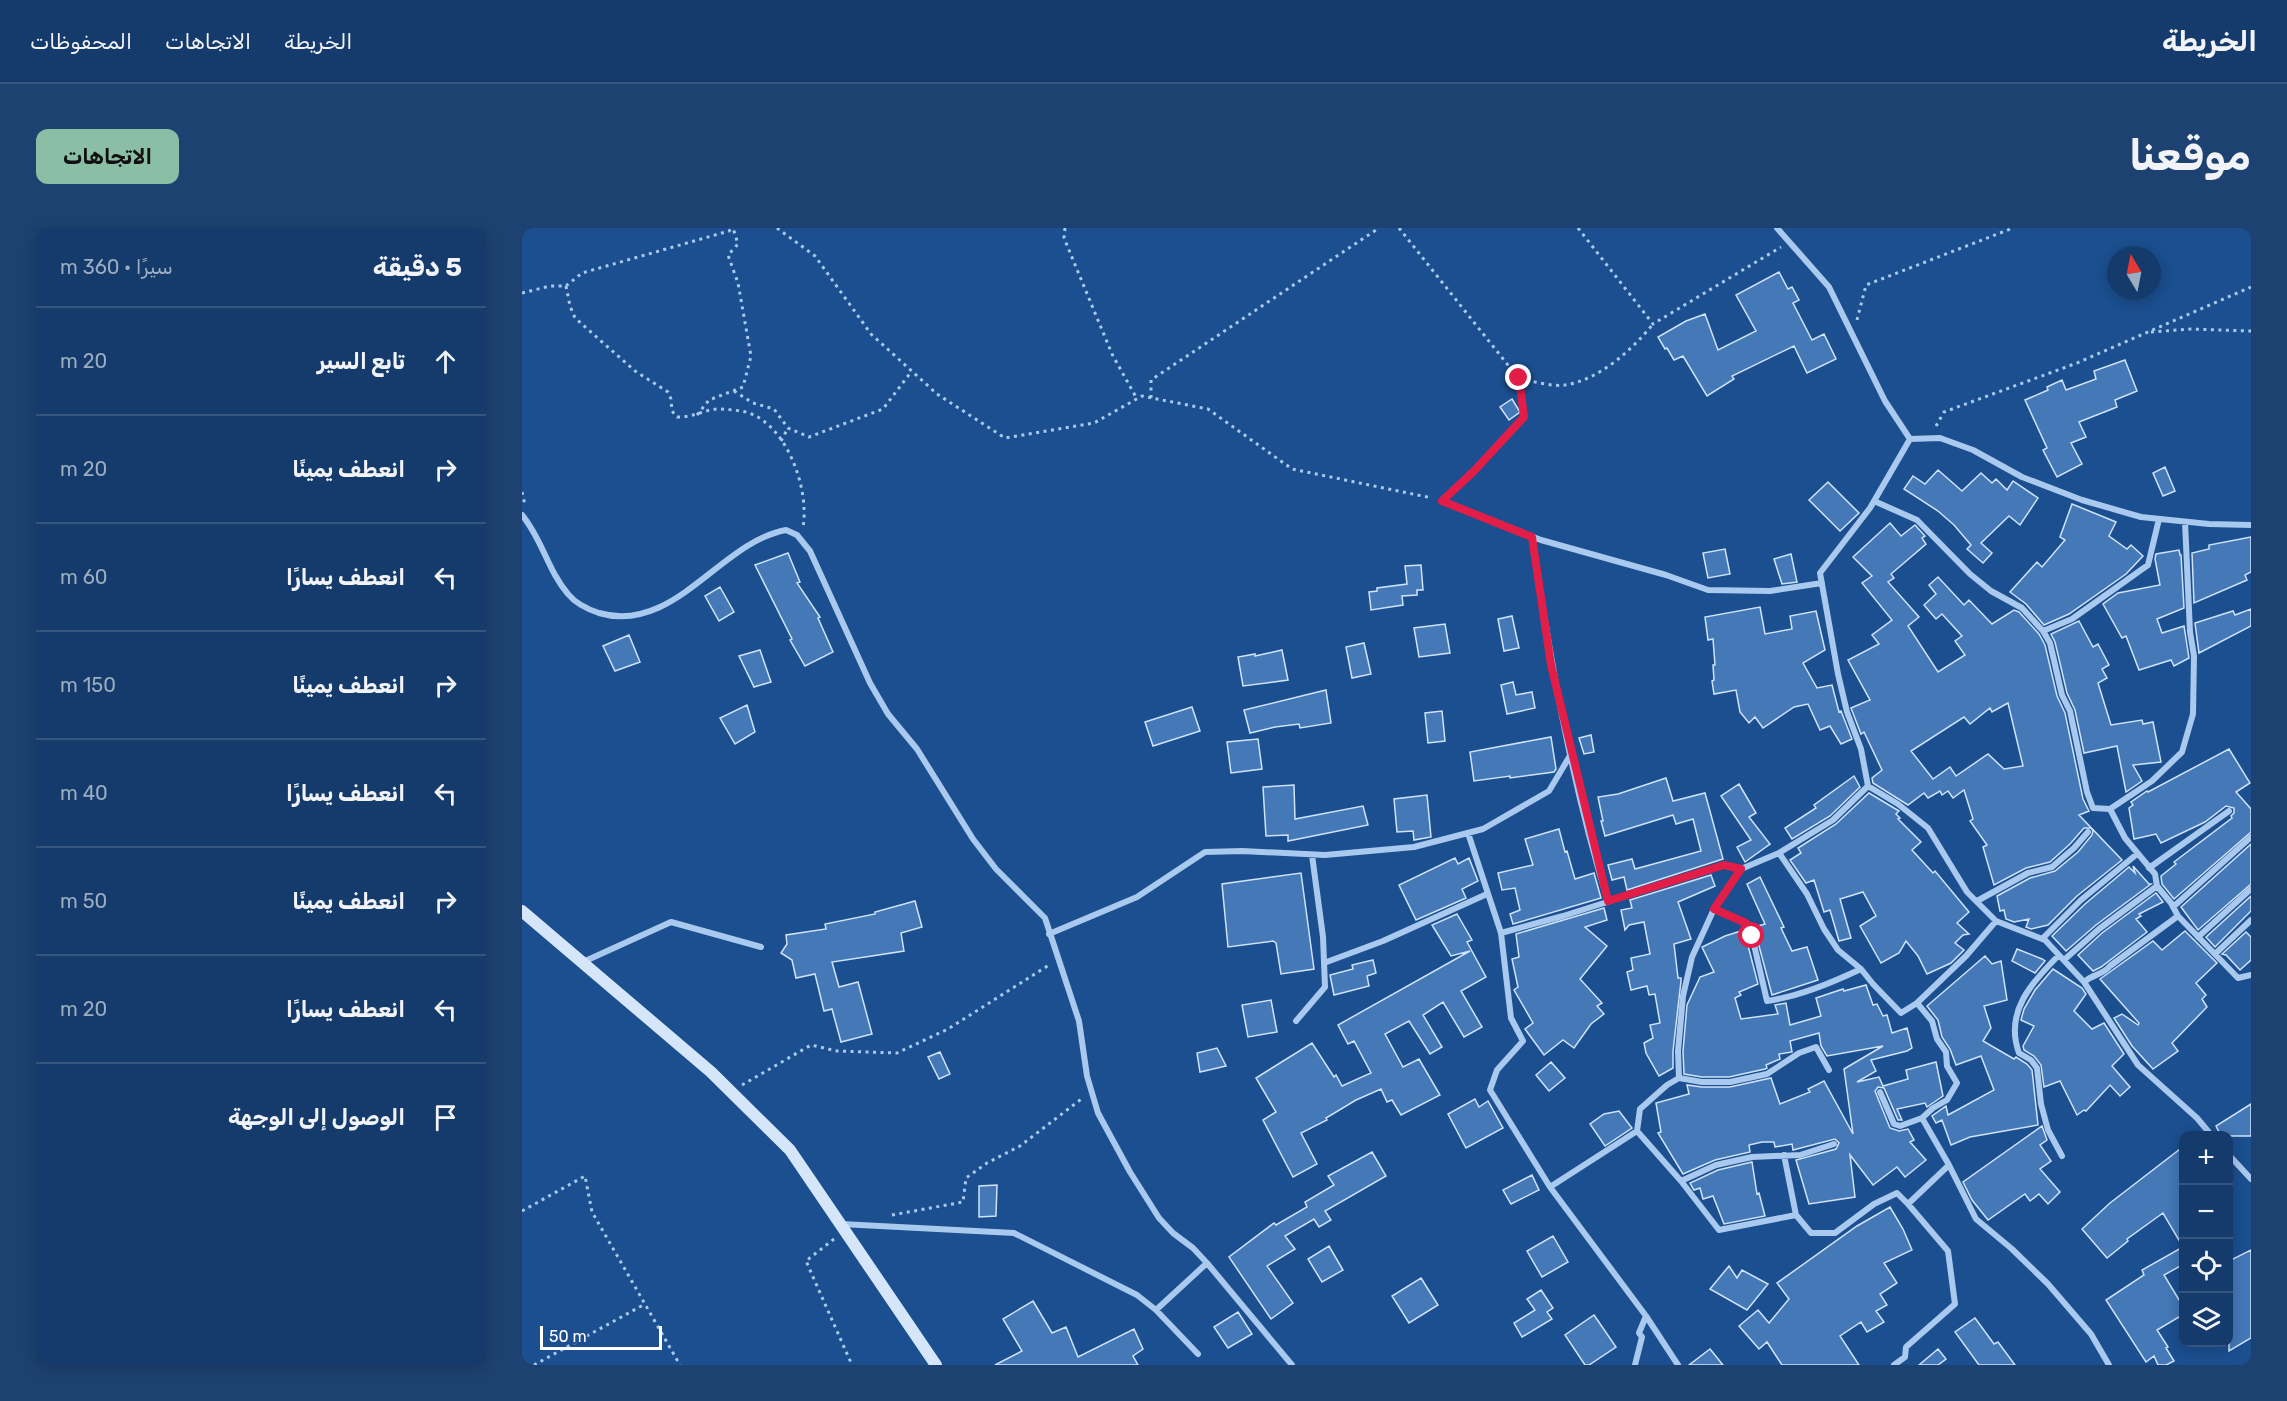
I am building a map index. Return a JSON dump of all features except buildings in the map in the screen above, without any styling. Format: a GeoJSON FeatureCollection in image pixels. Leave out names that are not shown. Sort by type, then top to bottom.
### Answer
{"type":"FeatureCollection","features":[{"type":"Feature","properties":{"kind":"street"},"geometry":{"type":"LineString","coordinates":[[1777,228],[1829,287],[1886,401],[1910,439]]}},
{"type":"Feature","properties":{"kind":"street"},"geometry":{"type":"LineString","coordinates":[[1910,439],[1940,438],[1973,450],[2022,477],[2082,500],[2141,517],[2251,525]]}},
{"type":"Feature","properties":{"kind":"street"},"geometry":{"type":"LineString","coordinates":[[1910,439],[1874,501],[1820,573],[1842,693],[1861,749],[1868,786],[1898,804],[1928,828],[1968,892],[1996,921],[2045,940],[2084,982],[2138,1065],[2197,1118],[2208,1131]]}},
{"type":"Feature","properties":{"kind":"street"},"geometry":{"type":"LineString","coordinates":[[1442,501],[1532,537],[1666,574],[1708,590],[1770,591],[1822,583]]}},
{"type":"Feature","properties":{"kind":"street"},"geometry":{"type":"LineString","coordinates":[[1874,501],[1917,520],[1970,574],[1991,591],[2022,608],[2043,631],[2050,644],[2062,695],[2070,711],[2087,792],[2093,808],[2110,809],[2152,781],[2182,752],[2193,714],[2194,656],[2190,632],[2185,522]]}},
{"type":"Feature","properties":{"kind":"street"},"geometry":{"type":"LineString","coordinates":[[522,515],[532,528],[557,578],[569,595],[586,609],[609,615],[631,615],[653,610],[774,532],[786,530],[797,535],[810,551],[870,683],[888,714],[917,749],[973,839],[996,869],[1045,918],[1079,1021],[1087,1076],[1098,1113],[1130,1172],[1159,1218],[1207,1263],[1292,1365]]}},
{"type":"Feature","properties":{"kind":"street"},"geometry":{"type":"LineString","coordinates":[[2043,631],[2072,619],[2148,565],[2159,519]]}},
{"type":"Feature","properties":{"kind":"street"},"geometry":{"type":"LineString","coordinates":[[1532,537],[1551,665],[1608,901]]}},
{"type":"Feature","properties":{"kind":"street"},"geometry":{"type":"LineString","coordinates":[[1049,934],[1137,897],[1205,852],[1242,851],[1325,855],[1414,848],[1483,829],[1549,791],[1571,754]]}},
{"type":"Feature","properties":{"kind":"street"},"geometry":{"type":"LineString","coordinates":[[1679,1078],[1678,1051],[1683,996],[1692,957],[1714,909],[1741,869],[1779,853],[1833,820],[1868,786]]}},
{"type":"Feature","properties":{"kind":"street"},"geometry":{"type":"LineString","coordinates":[[2110,809],[2125,838],[2155,874],[2157,886],[2178,916],[2238,978],[2251,975]]}},
{"type":"Feature","properties":{"kind":"street"},"geometry":{"type":"LineString","coordinates":[[2149,868],[2229,811]]}},
{"type":"Feature","properties":{"kind":"street"},"geometry":{"type":"LineString","coordinates":[[1977,901],[2028,873],[2052,867],[2088,832]]}},
{"type":"Feature","properties":{"kind":"street"},"geometry":{"type":"LineString","coordinates":[[1468,833],[1501,933],[1511,1018],[1523,1041],[1497,1070],[1490,1090],[1550,1187],[1646,1316],[1678,1365]]}},
{"type":"Feature","properties":{"kind":"street"},"geometry":{"type":"LineString","coordinates":[[2173,907],[2251,837]]}},
{"type":"Feature","properties":{"kind":"street"},"geometry":{"type":"LineString","coordinates":[[1779,853],[1807,894],[1824,929],[1838,950],[1862,969],[1901,1013],[1917,1003],[1966,956],[1996,921]]}},
{"type":"Feature","properties":{"kind":"street"},"geometry":{"type":"LineString","coordinates":[[2042,939],[2081,900],[2137,854]]}},
{"type":"Feature","properties":{"kind":"street"},"geometry":{"type":"LineString","coordinates":[[1296,1021],[1325,987],[1323,937],[1312,855]]}},
{"type":"Feature","properties":{"kind":"street"},"geometry":{"type":"LineString","coordinates":[[1501,933],[1724,865],[1741,869]]}},
{"type":"Feature","properties":{"kind":"street"},"geometry":{"type":"LineString","coordinates":[[2062,1156],[2048,1130],[2041,1104],[2037,1068],[2031,1060],[2019,1053],[2014,1029],[2016,1014],[2037,978],[2157,886]]}},
{"type":"Feature","properties":{"kind":"street"},"geometry":{"type":"LineString","coordinates":[[2198,937],[2251,889]]}},
{"type":"Feature","properties":{"kind":"street"},"geometry":{"type":"LineString","coordinates":[[1324,963],[1383,941],[1487,894]]}},
{"type":"Feature","properties":{"kind":"street"},"geometry":{"type":"LineString","coordinates":[[1714,909],[1746,923],[1752,936],[1767,1001],[1822,987],[1862,969]]}},
{"type":"Feature","properties":{"kind":"street"},"geometry":{"type":"LineString","coordinates":[[522,910],[730,1091],[790,1150],[936,1365]]}},
{"type":"Feature","properties":{"kind":"street"},"geometry":{"type":"LineString","coordinates":[[2084,982],[2091,976],[2105,972],[2178,916]]}},
{"type":"Feature","properties":{"kind":"street"},"geometry":{"type":"LineString","coordinates":[[2215,954],[2251,920]]}},
{"type":"Feature","properties":{"kind":"street"},"geometry":{"type":"LineString","coordinates":[[583,963],[671,922],[761,946]]}},
{"type":"Feature","properties":{"kind":"street"},"geometry":{"type":"LineString","coordinates":[[1880,1092],[1894,1124],[1900,1126],[1922,1118],[1947,1100],[1957,1083],[1947,1066],[1946,1052],[1937,1039],[1932,1021],[1917,1003]]}},
{"type":"Feature","properties":{"kind":"street"},"geometry":{"type":"LineString","coordinates":[[1796,1215],[1719,1230],[1681,1181],[1637,1131],[1640,1109],[1667,1085],[1679,1078],[1702,1083],[1730,1082],[1767,1074],[1799,1053],[1816,1047],[1829,1070]]}},
{"type":"Feature","properties":{"kind":"street"},"geometry":{"type":"LineString","coordinates":[[1922,1118],[1949,1165],[1976,1220],[2013,1249],[2048,1284],[2091,1334],[2109,1365]]}},
{"type":"Feature","properties":{"kind":"street"},"geometry":{"type":"LineString","coordinates":[[1550,1187],[1637,1131]]}},
{"type":"Feature","properties":{"kind":"street"},"geometry":{"type":"LineString","coordinates":[[1681,1181],[1716,1165],[1752,1157],[1800,1155],[1834,1144]]}},
{"type":"Feature","properties":{"kind":"street"},"geometry":{"type":"LineString","coordinates":[[1784,1155],[1796,1215],[1810,1233],[1835,1233],[1874,1204],[1898,1193],[1948,1251],[1954,1304],[1906,1347],[1905,1357],[1894,1365]]}},
{"type":"Feature","properties":{"kind":"street"},"geometry":{"type":"LineString","coordinates":[[2233,1159],[2251,1179]]}},
{"type":"Feature","properties":{"kind":"street"},"geometry":{"type":"LineString","coordinates":[[1908,1204],[1949,1165]]}},
{"type":"Feature","properties":{"kind":"street"},"geometry":{"type":"LineString","coordinates":[[842,1227],[1014,1233],[1137,1295],[1156,1310],[1198,1354]]}},
{"type":"Feature","properties":{"kind":"street"},"geometry":{"type":"LineString","coordinates":[[1156,1310],[1207,1263]]}},
{"type":"Feature","properties":{"kind":"street"},"geometry":{"type":"LineString","coordinates":[[1635,1365],[1642,1337],[1639,1333],[1646,1316]]}},
{"type":"Feature","properties":{"kind":"path"},"geometry":{"type":"LineString","coordinates":[[522,292],[550,286],[566,286],[582,273],[733,228],[738,244],[728,255],[738,284],[751,356],[743,387],[709,400],[697,415]]}},
{"type":"Feature","properties":{"kind":"path"},"geometry":{"type":"LineString","coordinates":[[777,228],[815,256],[871,334],[937,394],[1005,438],[1094,423],[1142,396],[1208,410],[1292,469],[1442,501],[1474,471],[1524,417],[1519,378],[1399,228]]}},
{"type":"Feature","properties":{"kind":"path"},"geometry":{"type":"LineString","coordinates":[[1065,228],[1064,238],[1112,354],[1137,399]]}},
{"type":"Feature","properties":{"kind":"path"},"geometry":{"type":"LineString","coordinates":[[1151,398],[1151,380],[1379,228]]}},
{"type":"Feature","properties":{"kind":"path"},"geometry":{"type":"LineString","coordinates":[[1578,228],[1653,324]]}},
{"type":"Feature","properties":{"kind":"path"},"geometry":{"type":"LineString","coordinates":[[1852,333],[1866,285],[2013,228]]}},
{"type":"Feature","properties":{"kind":"path"},"geometry":{"type":"LineString","coordinates":[[1519,378],[1564,386],[1592,377],[1642,338],[1653,324],[1790,242]]}},
{"type":"Feature","properties":{"kind":"path"},"geometry":{"type":"LineString","coordinates":[[566,286],[575,318],[635,370],[668,392],[672,411],[677,417],[697,415],[717,409],[744,411],[768,425],[789,452],[799,474],[805,513],[801,540]]}},
{"type":"Feature","properties":{"kind":"path"},"geometry":{"type":"LineString","coordinates":[[1930,439],[1944,412],[2077,363],[2251,287]]}},
{"type":"Feature","properties":{"kind":"path"},"geometry":{"type":"LineString","coordinates":[[2149,332],[2191,329],[2251,331]]}},
{"type":"Feature","properties":{"kind":"path"},"geometry":{"type":"LineString","coordinates":[[734,391],[753,403],[774,409],[788,428],[809,437],[883,409],[912,371]]}},
{"type":"Feature","properties":{"kind":"path"},"geometry":{"type":"LineString","coordinates":[[781,441],[788,428]]}},
{"type":"Feature","properties":{"kind":"path"},"geometry":{"type":"LineString","coordinates":[[730,1091],[811,1046],[837,1051],[897,1053],[948,1029],[1059,959]]}},
{"type":"Feature","properties":{"kind":"path"},"geometry":{"type":"LineString","coordinates":[[885,1216],[963,1202],[966,1178],[987,1163],[1020,1146],[1092,1091]]}},
{"type":"Feature","properties":{"kind":"path"},"geometry":{"type":"LineString","coordinates":[[522,1211],[585,1176],[592,1212],[680,1365]]}},
{"type":"Feature","properties":{"kind":"path"},"geometry":{"type":"LineString","coordinates":[[842,1227],[806,1261],[852,1365]]}},
{"type":"Feature","properties":{"kind":"path"},"geometry":{"type":"LineString","coordinates":[[534,1365],[645,1304]]}},
{"type":"Feature","properties":{"kind":"route"},"geometry":{"type":"LineString","coordinates":[[1519,378],[1524,417],[1474,471],[1442,501],[1532,537],[1551,665],[1584,812],[1608,901],[1724,865],[1741,869],[1714,909],[1746,923],[1752,936]]}}]}
